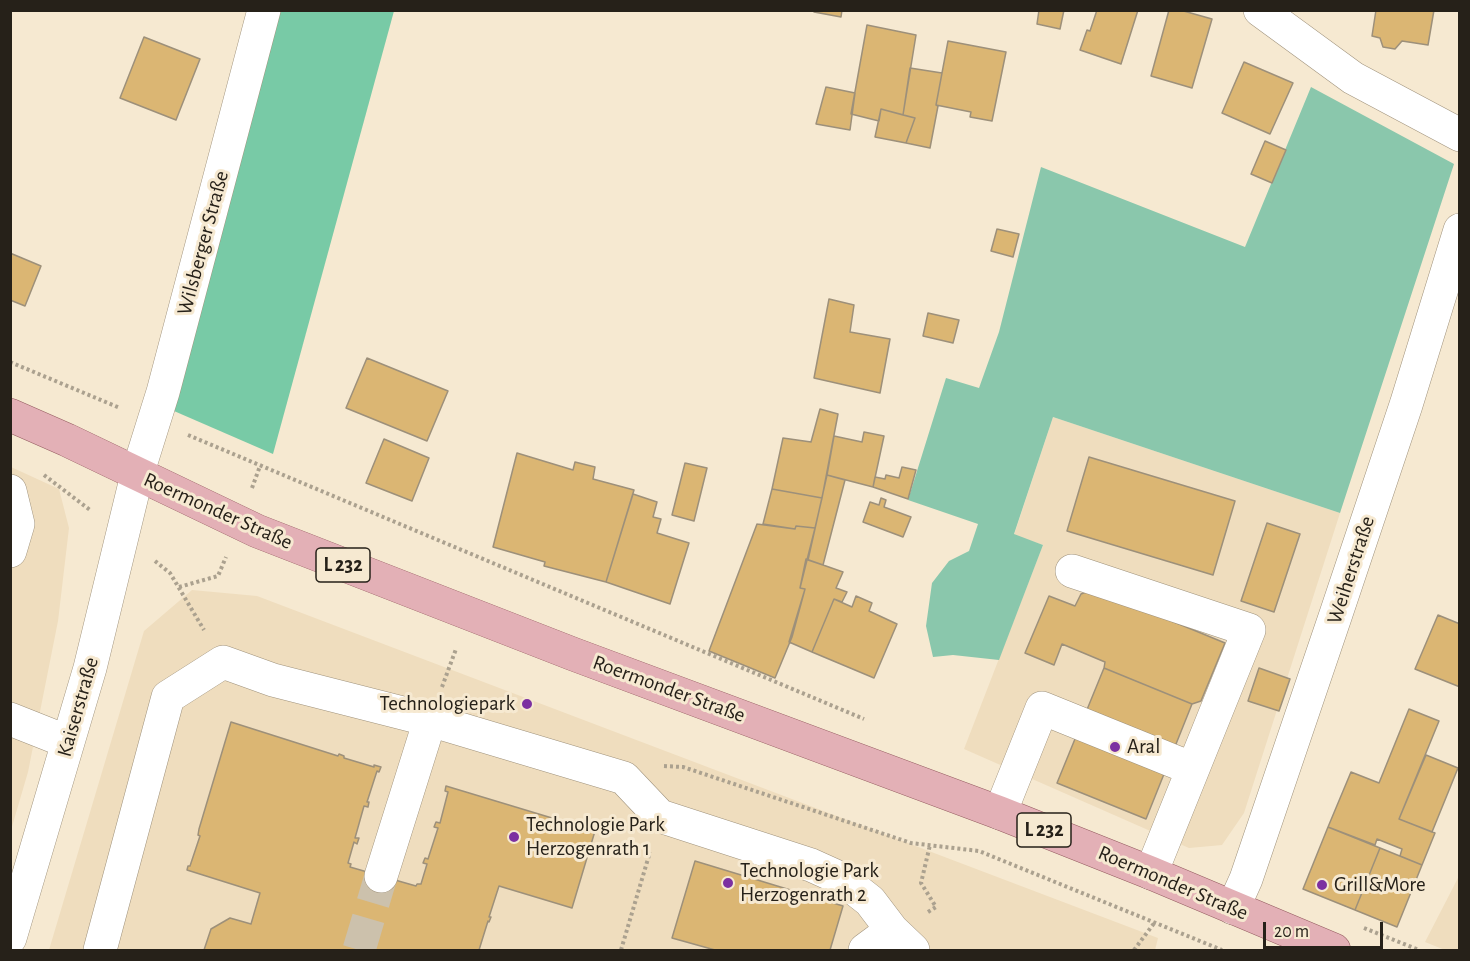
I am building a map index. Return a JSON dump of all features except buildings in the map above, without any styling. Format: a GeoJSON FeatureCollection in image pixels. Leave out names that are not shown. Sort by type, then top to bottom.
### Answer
{"type":"FeatureCollection","features":[{"type":"Feature","properties":{"kind":"main road","name":"Roermonder Straße"},"geometry":{"type":"LineString","coordinates":[[10,415],[257,531],[468,614],[1000,813],[1151,873],[1334,951]]}},
{"type":"Feature","properties":{"kind":"street","name":"Wilsberger Straße"},"geometry":{"type":"LineString","coordinates":[[137,475],[155,421],[264,10]]}},
{"type":"Feature","properties":{"kind":"street"},"geometry":{"type":"LineString","coordinates":[[1260,10],[1353,78],[1460,135]]}},
{"type":"Feature","properties":{"kind":"street","name":"Weiherstraße"},"geometry":{"type":"LineString","coordinates":[[1233,908],[1246,879],[1340,603],[1406,405],[1460,230]]}},
{"type":"Feature","properties":{"kind":"street","name":"Kaiserstraße"},"geometry":{"type":"LineString","coordinates":[[10,938],[16,898],[90,668],[137,475]]}},
{"type":"Feature","properties":{"kind":"street"},"geometry":{"type":"LineString","coordinates":[[10,491],[18,524],[10,551]]}},
{"type":"Feature","properties":{"kind":"street"},"geometry":{"type":"LineString","coordinates":[[1072,571],[1249,630],[1151,873]]}},
{"type":"Feature","properties":{"kind":"street"},"geometry":{"type":"LineString","coordinates":[[100,951],[168,697],[223,662],[273,680],[430,720],[624,778],[660,816],[811,865],[842,879],[870,901],[903,940],[865,951]]}},
{"type":"Feature","properties":{"kind":"street"},"geometry":{"type":"LineString","coordinates":[[1000,813],[1042,708],[1193,769]]}},
{"type":"Feature","properties":{"kind":"street"},"geometry":{"type":"LineString","coordinates":[[10,719],[68,742]]}},
{"type":"Feature","properties":{"kind":"street"},"geometry":{"type":"LineString","coordinates":[[381,876],[430,720]]}},
{"type":"Feature","properties":{"kind":"path"},"geometry":{"type":"LineString","coordinates":[[10,362],[869,721]]}},
{"type":"Feature","properties":{"kind":"path"},"geometry":{"type":"LineString","coordinates":[[170,573],[223,662]]}},
{"type":"Feature","properties":{"kind":"path"},"geometry":{"type":"LineString","coordinates":[[430,720],[468,614]]}},
{"type":"Feature","properties":{"kind":"path"},"geometry":{"type":"LineString","coordinates":[[624,778],[658,765],[683,768],[911,843],[979,850],[1222,951]]}},
{"type":"Feature","properties":{"kind":"path"},"geometry":{"type":"LineString","coordinates":[[621,951],[660,816]]}},
{"type":"Feature","properties":{"kind":"path"},"geometry":{"type":"LineString","coordinates":[[903,940],[936,908],[921,883],[930,845]]}},
{"type":"Feature","properties":{"kind":"path"},"geometry":{"type":"LineString","coordinates":[[1354,924],[1419,951]]}},
{"type":"Feature","properties":{"kind":"shaded area"},"geometry":{"type":"Polygon","coordinates":[[[1053,417],[1340,513],[1244,813],[1222,845],[1189,848],[964,749],[1043,545],[1014,535],[1053,417]]]}},
{"type":"Feature","properties":{"kind":"shaded area"},"geometry":{"type":"Polygon","coordinates":[[[11,467],[59,489],[69,528],[58,621],[28,772],[11,830],[11,467]]]}},
{"type":"Feature","properties":{"kind":"shaded area"},"geometry":{"type":"Polygon","coordinates":[[[192,590],[257,596],[1158,938],[1155,950],[49,950],[144,631],[192,590]]]}},
{"type":"Feature","properties":{"kind":"shaded area"},"geometry":{"type":"Polygon","coordinates":[[[1459,876],[1459,950],[1445,950],[1425,942],[1459,876]]]}},
{"type":"Feature","properties":{"kind":"green space"},"geometry":{"type":"Polygon","coordinates":[[[280,11],[394,11],[273,454],[174,411],[280,11]]]}},
{"type":"Feature","properties":{"kind":"green space"},"geometry":{"type":"Polygon","coordinates":[[[1311,87],[1454,164],[1340,513],[1053,417],[1014,534],[1043,545],[999,660],[953,655],[933,657],[926,626],[932,583],[949,561],[969,551],[978,524],[908,500],[946,378],[979,388],[999,332],[1041,167],[1245,247],[1311,87]]]}},
{"type":"Feature","properties":{"kind":"tunnel"},"geometry":{"type":"LineString","coordinates":[[359,950],[381,876]]}},
{"type":"Feature","properties":{"kind":"place","name":"Technologiepark"},"geometry":{"type":"Point","coordinates":[527,704]}},
{"type":"Feature","properties":{"kind":"place","name":"Aral"},"geometry":{"type":"Point","coordinates":[1115,747]}},
{"type":"Feature","properties":{"kind":"place","name":"Technologie Park Herzogenrath 1"},"geometry":{"type":"Point","coordinates":[514,837]}},
{"type":"Feature","properties":{"kind":"place","name":"Technologie Park Herzogenrath 2"},"geometry":{"type":"Point","coordinates":[728,883]}},
{"type":"Feature","properties":{"kind":"place","name":"Grill&More"},"geometry":{"type":"Point","coordinates":[1322,885]}}]}
